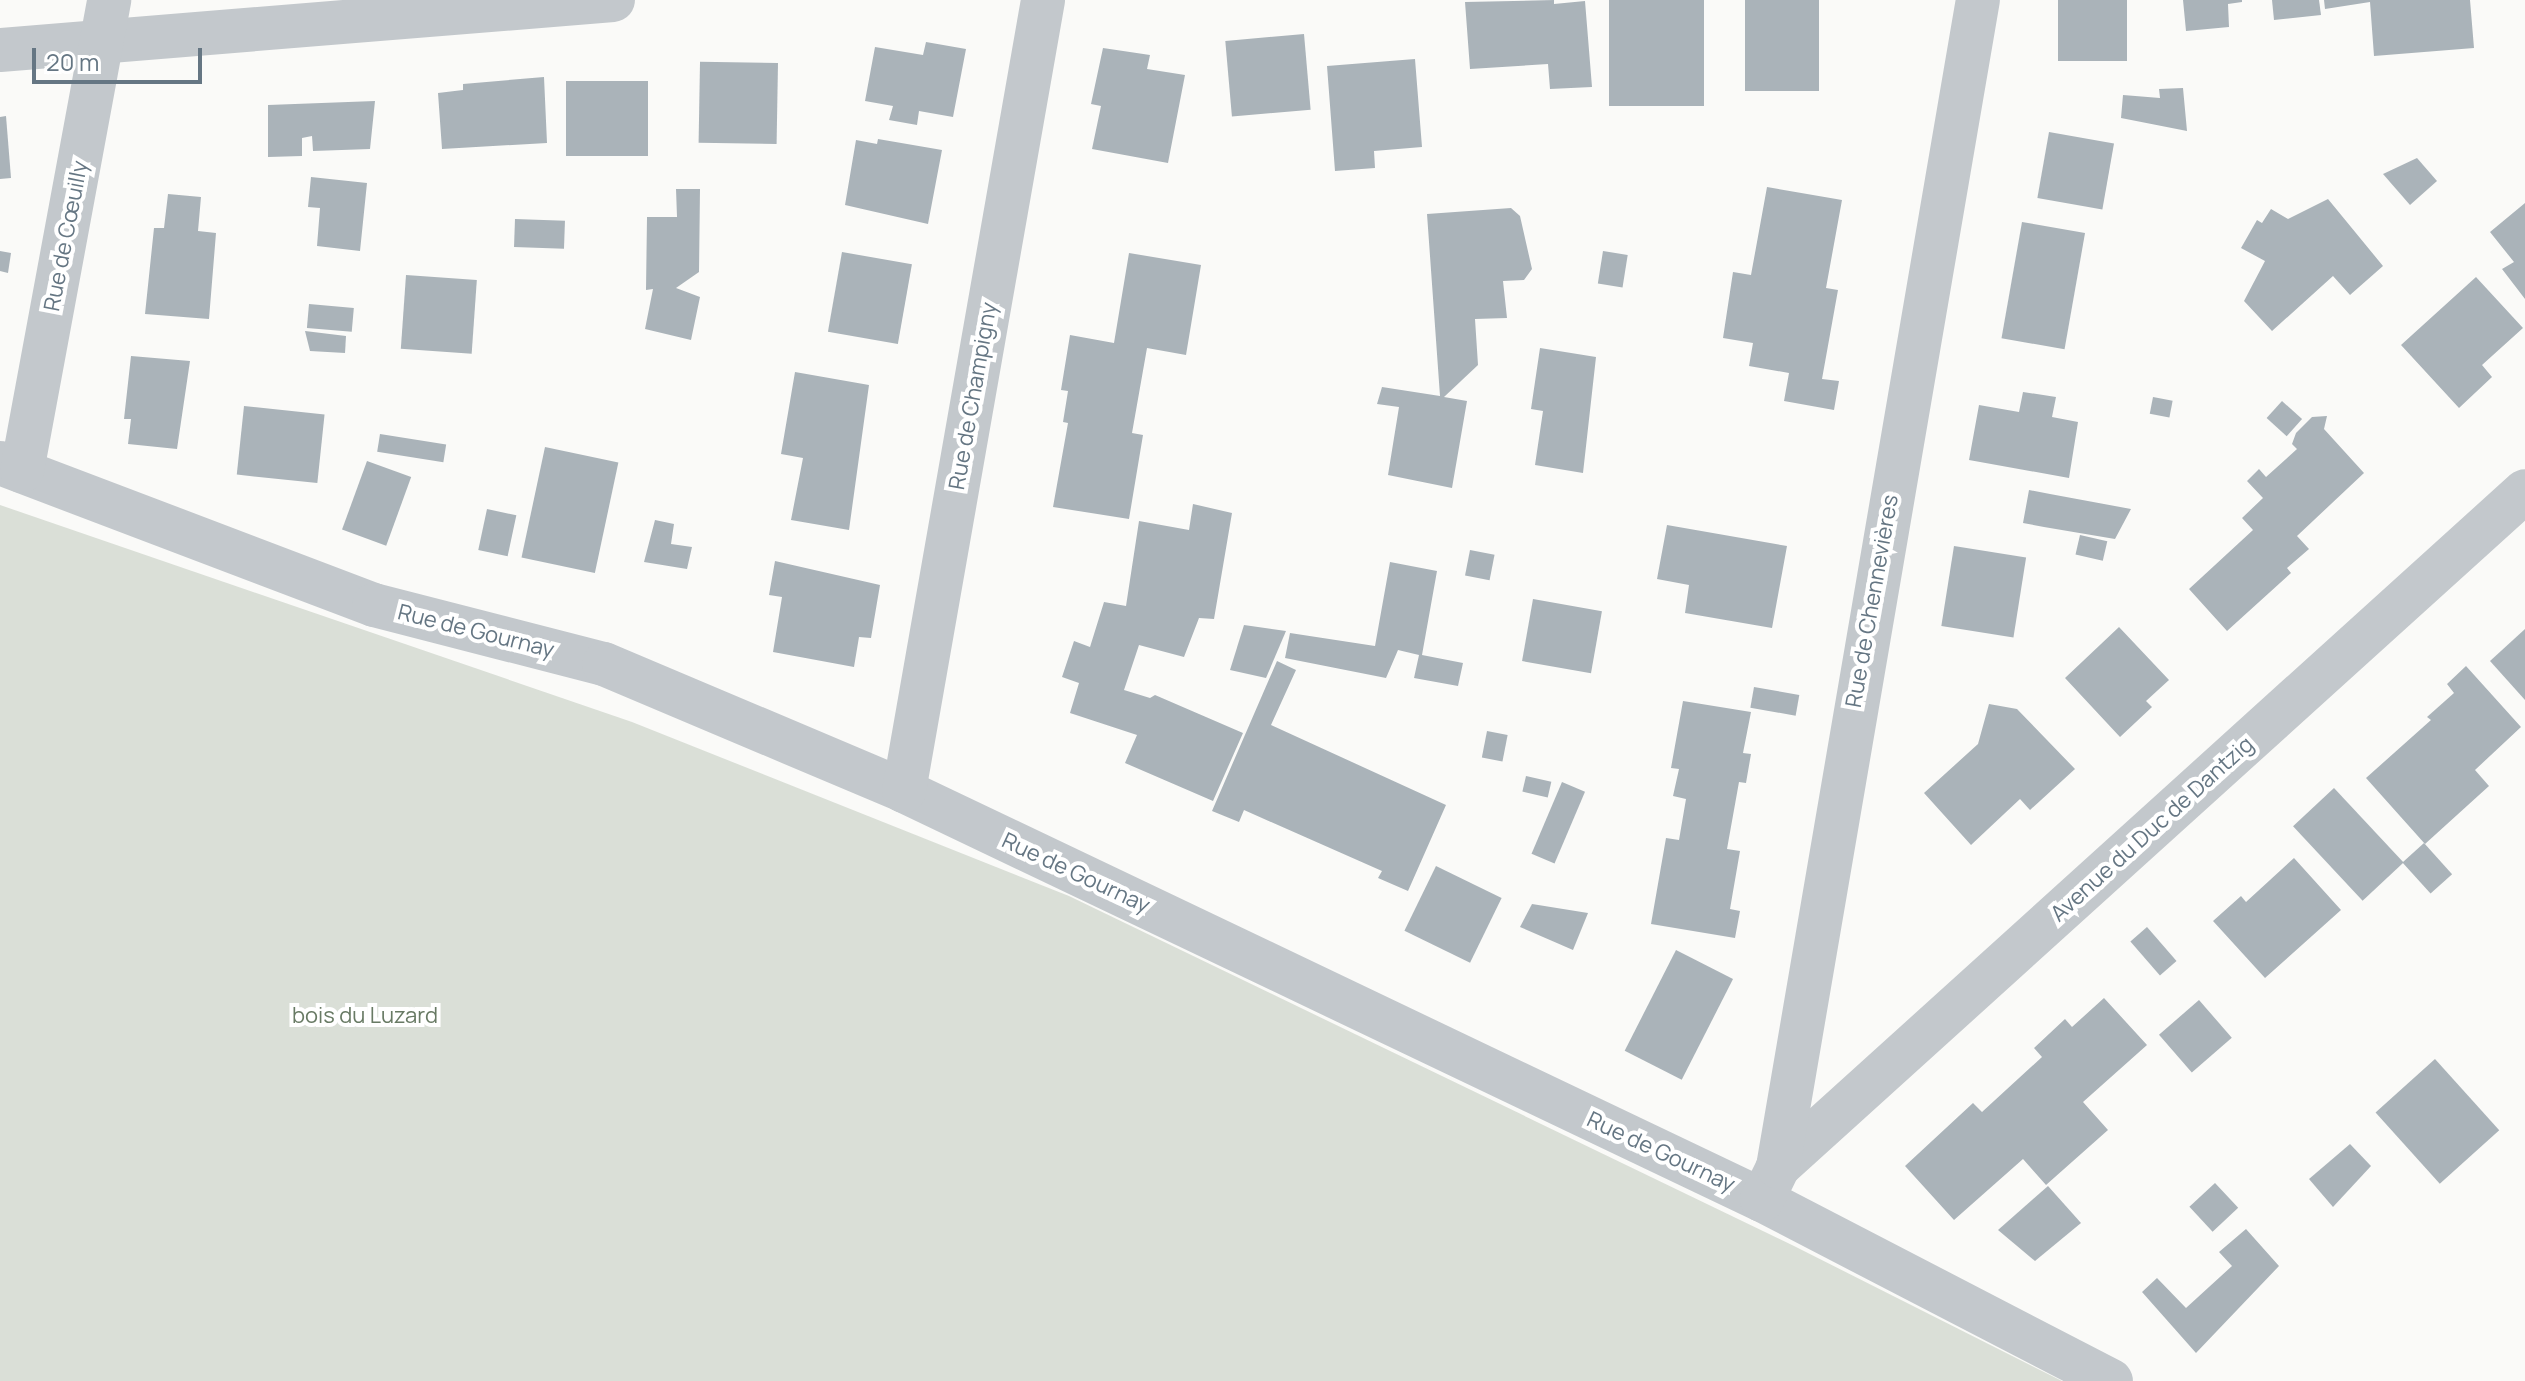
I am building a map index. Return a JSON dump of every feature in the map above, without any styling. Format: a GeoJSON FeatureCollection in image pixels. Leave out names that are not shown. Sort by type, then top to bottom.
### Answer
{"type":"FeatureCollection","features":[{"type":"Feature","properties":{"kind":"street"},"geometry":{"type":"LineString","coordinates":[[0,50],[106,21],[613,0]]}},
{"type":"Feature","properties":{"kind":"street","name":"Rue de Champigny"},"geometry":{"type":"LineString","coordinates":[[904,791],[1043,0]]}},
{"type":"Feature","properties":{"kind":"street","name":"Rue de Chennevières"},"geometry":{"type":"LineString","coordinates":[[1770,1184],[1978,0]]}},
{"type":"Feature","properties":{"kind":"street","name":"Rue de Cœuilly"},"geometry":{"type":"LineString","coordinates":[[11,467],[106,21]]}},
{"type":"Feature","properties":{"kind":"street","name":"Rue de Gournay"},"geometry":{"type":"LineString","coordinates":[[11,467],[374,605],[604,664],[904,791],[1770,1184],[2111,1381]]}},
{"type":"Feature","properties":{"kind":"street","name":"Avenue du Duc de Dantzig"},"geometry":{"type":"LineString","coordinates":[[1770,1184],[2525,491]]}},
{"type":"Feature","properties":{"kind":"green space","name":"bois du Luzard"},"geometry":{"type":"Polygon","coordinates":[[[0,505],[632,722],[1069,896],[1794,1246],[2062,1381],[0,1381],[0,505]]]}},
{"type":"Feature","properties":{"kind":"building"},"geometry":{"type":"Polygon","coordinates":[[[1554,0],[1554,4],[1585,1],[1592,87],[1550,89],[1548,64],[1470,69],[1465,2],[1554,0]]]}},
{"type":"Feature","properties":{"kind":"building"},"geometry":{"type":"Polygon","coordinates":[[[1609,0],[1704,0],[1704,106],[1609,106],[1609,0]]]}},
{"type":"Feature","properties":{"kind":"building"},"geometry":{"type":"Polygon","coordinates":[[[1745,0],[1819,0],[1819,91],[1745,91],[1745,0]]]}},
{"type":"Feature","properties":{"kind":"building"},"geometry":{"type":"Polygon","coordinates":[[[2058,0],[2127,0],[2127,61],[2058,61],[2058,0]]]}},
{"type":"Feature","properties":{"kind":"building"},"geometry":{"type":"Polygon","coordinates":[[[2183,0],[2242,2],[2228,4],[2229,27],[2186,31],[2183,0]]]}},
{"type":"Feature","properties":{"kind":"building"},"geometry":{"type":"Polygon","coordinates":[[[2272,0],[2319,0],[2321,15],[2274,20],[2272,0]]]}},
{"type":"Feature","properties":{"kind":"building"},"geometry":{"type":"Polygon","coordinates":[[[2324,0],[2470,0],[2474,48],[2374,56],[2370,2],[2325,9],[2324,0]]]}},
{"type":"Feature","properties":{"kind":"building"},"geometry":{"type":"Polygon","coordinates":[[[1304,34],[1311,110],[1232,117],[1225,41],[1304,34]]]}},
{"type":"Feature","properties":{"kind":"building"},"geometry":{"type":"Polygon","coordinates":[[[926,42],[966,49],[953,117],[919,111],[917,125],[889,120],[893,106],[865,101],[875,47],[923,55],[926,42]]]}},
{"type":"Feature","properties":{"kind":"building"},"geometry":{"type":"Polygon","coordinates":[[[1103,48],[1150,55],[1147,69],[1185,75],[1168,163],[1092,149],[1101,106],[1091,104],[1103,48]]]}},
{"type":"Feature","properties":{"kind":"building"},"geometry":{"type":"Polygon","coordinates":[[[1415,59],[1422,147],[1374,151],[1375,168],[1335,171],[1327,66],[1415,59]]]}},
{"type":"Feature","properties":{"kind":"building"},"geometry":{"type":"Polygon","coordinates":[[[700,62],[778,63],[777,144],[699,143],[700,62]]]}},
{"type":"Feature","properties":{"kind":"building"},"geometry":{"type":"Polygon","coordinates":[[[544,77],[547,143],[442,149],[438,93],[463,90],[463,84],[544,77]]]}},
{"type":"Feature","properties":{"kind":"building"},"geometry":{"type":"Polygon","coordinates":[[[566,81],[648,81],[648,156],[566,156],[566,81]]]}},
{"type":"Feature","properties":{"kind":"building"},"geometry":{"type":"Polygon","coordinates":[[[2183,88],[2187,131],[2121,118],[2123,95],[2160,98],[2159,89],[2183,88]]]}},
{"type":"Feature","properties":{"kind":"building"},"geometry":{"type":"Polygon","coordinates":[[[375,101],[370,149],[313,151],[312,136],[302,138],[302,156],[268,157],[268,105],[375,101]]]}},
{"type":"Feature","properties":{"kind":"building"},"geometry":{"type":"Polygon","coordinates":[[[6,116],[11,178],[0,179],[0,117],[6,116]]]}},
{"type":"Feature","properties":{"kind":"building"},"geometry":{"type":"Polygon","coordinates":[[[2049,132],[2114,143],[2102,209],[2037,198],[2049,132]]]}},
{"type":"Feature","properties":{"kind":"building"},"geometry":{"type":"Polygon","coordinates":[[[878,139],[942,150],[928,224],[845,205],[856,140],[877,144],[878,139]]]}},
{"type":"Feature","properties":{"kind":"building"},"geometry":{"type":"Polygon","coordinates":[[[2417,158],[2437,181],[2410,205],[2383,174],[2417,158]]]}},
{"type":"Feature","properties":{"kind":"building"},"geometry":{"type":"Polygon","coordinates":[[[311,177],[367,183],[360,251],[317,246],[320,208],[308,207],[311,177]]]}},
{"type":"Feature","properties":{"kind":"building"},"geometry":{"type":"Polygon","coordinates":[[[1767,187],[1842,200],[1826,288],[1838,290],[1822,379],[1839,381],[1834,410],[1784,401],[1789,373],[1749,366],[1753,343],[1723,338],[1733,272],[1751,275],[1767,187]]]}},
{"type":"Feature","properties":{"kind":"building"},"geometry":{"type":"Polygon","coordinates":[[[676,189],[700,189],[699,272],[676,288],[700,297],[691,340],[645,329],[653,289],[646,290],[647,217],[677,217],[676,189]]]}},
{"type":"Feature","properties":{"kind":"building"},"geometry":{"type":"Polygon","coordinates":[[[168,194],[201,197],[198,231],[216,233],[209,319],[145,314],[154,228],[164,228],[168,194]]]}},
{"type":"Feature","properties":{"kind":"building"},"geometry":{"type":"Polygon","coordinates":[[[2328,199],[2383,266],[2350,295],[2333,276],[2272,331],[2244,301],[2265,261],[2241,248],[2257,220],[2262,223],[2271,209],[2288,219],[2328,199]]]}},
{"type":"Feature","properties":{"kind":"building"},"geometry":{"type":"Polygon","coordinates":[[[2525,203],[2525,299],[2502,269],[2514,262],[2490,232],[2525,203]]]}},
{"type":"Feature","properties":{"kind":"building"},"geometry":{"type":"Polygon","coordinates":[[[1511,208],[1520,216],[1532,269],[1524,280],[1503,281],[1507,318],[1475,319],[1478,365],[1444,397],[1467,401],[1452,488],[1388,475],[1399,407],[1377,404],[1382,387],[1440,396],[1427,214],[1511,208]]]}},
{"type":"Feature","properties":{"kind":"building"},"geometry":{"type":"Polygon","coordinates":[[[515,219],[565,221],[564,249],[514,247],[515,219]]]}},
{"type":"Feature","properties":{"kind":"building"},"geometry":{"type":"Polygon","coordinates":[[[2022,222],[2085,233],[2065,349],[2002,338],[2022,222]]]}},
{"type":"Feature","properties":{"kind":"building"},"geometry":{"type":"Polygon","coordinates":[[[0,251],[11,253],[8,273],[0,271],[0,251]]]}},
{"type":"Feature","properties":{"kind":"building"},"geometry":{"type":"Polygon","coordinates":[[[1603,251],[1628,255],[1623,288],[1598,284],[1603,251]]]}},
{"type":"Feature","properties":{"kind":"building"},"geometry":{"type":"Polygon","coordinates":[[[842,252],[912,264],[898,344],[828,332],[842,252]]]}},
{"type":"Feature","properties":{"kind":"building"},"geometry":{"type":"Polygon","coordinates":[[[1129,253],[1201,265],[1186,355],[1147,348],[1132,433],[1143,435],[1129,519],[1053,507],[1068,423],[1063,422],[1068,391],[1061,390],[1070,335],[1114,343],[1129,253]]]}},
{"type":"Feature","properties":{"kind":"building"},"geometry":{"type":"Polygon","coordinates":[[[406,275],[477,280],[472,354],[401,349],[406,275]]]}},
{"type":"Feature","properties":{"kind":"building"},"geometry":{"type":"Polygon","coordinates":[[[2476,277],[2523,328],[2482,365],[2492,377],[2459,408],[2401,345],[2476,277]]]}},
{"type":"Feature","properties":{"kind":"building"},"geometry":{"type":"Polygon","coordinates":[[[309,304],[354,308],[352,332],[307,328],[309,304]]]}},
{"type":"Feature","properties":{"kind":"building"},"geometry":{"type":"Polygon","coordinates":[[[305,331],[346,336],[345,353],[310,351],[305,331]]]}},
{"type":"Feature","properties":{"kind":"building"},"geometry":{"type":"Polygon","coordinates":[[[1540,348],[1596,357],[1583,473],[1535,465],[1543,411],[1531,409],[1540,348]]]}},
{"type":"Feature","properties":{"kind":"building"},"geometry":{"type":"Polygon","coordinates":[[[131,356],[190,361],[177,449],[128,444],[131,419],[124,419],[131,356]]]}},
{"type":"Feature","properties":{"kind":"building"},"geometry":{"type":"Polygon","coordinates":[[[795,372],[869,385],[849,530],[791,520],[803,458],[781,454],[795,372]]]}},
{"type":"Feature","properties":{"kind":"building"},"geometry":{"type":"Polygon","coordinates":[[[2023,392],[2056,397],[2052,417],[2078,422],[2069,478],[1969,460],[1979,405],[2019,412],[2023,392]]]}},
{"type":"Feature","properties":{"kind":"building"},"geometry":{"type":"Polygon","coordinates":[[[2153,397],[2173,401],[2169,418],[2150,414],[2153,397]]]}},
{"type":"Feature","properties":{"kind":"building"},"geometry":{"type":"Polygon","coordinates":[[[2282,401],[2302,419],[2287,436],[2267,418],[2282,401]]]}},
{"type":"Feature","properties":{"kind":"building"},"geometry":{"type":"Polygon","coordinates":[[[244,406],[325,414],[317,483],[237,475],[244,406]]]}},
{"type":"Feature","properties":{"kind":"building"},"geometry":{"type":"Polygon","coordinates":[[[2327,416],[2324,429],[2364,473],[2297,536],[2309,549],[2287,568],[2291,573],[2227,631],[2189,589],[2253,530],[2242,518],[2263,498],[2247,481],[2259,469],[2266,477],[2297,449],[2292,444],[2296,433],[2312,417],[2327,416]]]}},
{"type":"Feature","properties":{"kind":"building"},"geometry":{"type":"Polygon","coordinates":[[[380,434],[446,444],[443,462],[377,452],[380,434]]]}},
{"type":"Feature","properties":{"kind":"building"},"geometry":{"type":"Polygon","coordinates":[[[545,447],[618,463],[595,573],[522,558],[545,447]]]}},
{"type":"Feature","properties":{"kind":"building"},"geometry":{"type":"Polygon","coordinates":[[[367,461],[411,477],[386,546],[342,530],[367,461]]]}},
{"type":"Feature","properties":{"kind":"building"},"geometry":{"type":"Polygon","coordinates":[[[2029,490],[2131,509],[2115,539],[2044,527],[2023,523],[2029,490]]]}},
{"type":"Feature","properties":{"kind":"building"},"geometry":{"type":"Polygon","coordinates":[[[1193,504],[1232,513],[1214,619],[1199,618],[1184,657],[1139,645],[1124,690],[1150,698],[1155,695],[1243,733],[1213,801],[1125,763],[1137,735],[1070,713],[1079,683],[1062,677],[1074,641],[1090,647],[1104,602],[1126,606],[1139,521],[1189,530],[1193,504]]]}},
{"type":"Feature","properties":{"kind":"building"},"geometry":{"type":"Polygon","coordinates":[[[487,509],[516,515],[508,556],[478,550],[487,509]]]}},
{"type":"Feature","properties":{"kind":"building"},"geometry":{"type":"Polygon","coordinates":[[[655,520],[674,524],[671,544],[692,547],[687,569],[644,562],[655,520]]]}},
{"type":"Feature","properties":{"kind":"building"},"geometry":{"type":"Polygon","coordinates":[[[1667,525],[1787,546],[1772,628],[1685,613],[1689,585],[1657,579],[1667,525]]]}},
{"type":"Feature","properties":{"kind":"building"},"geometry":{"type":"Polygon","coordinates":[[[2080,535],[2107,541],[2103,561],[2076,554],[2080,535]]]}},
{"type":"Feature","properties":{"kind":"building"},"geometry":{"type":"Polygon","coordinates":[[[1954,546],[2026,557],[2013,637],[1941,626],[1954,546]]]}},
{"type":"Feature","properties":{"kind":"building"},"geometry":{"type":"Polygon","coordinates":[[[1470,550],[1495,555],[1490,580],[1465,576],[1470,550]]]}},
{"type":"Feature","properties":{"kind":"building"},"geometry":{"type":"Polygon","coordinates":[[[775,561],[880,585],[871,638],[859,637],[854,667],[773,652],[782,597],[769,595],[775,561]]]}},
{"type":"Feature","properties":{"kind":"building"},"geometry":{"type":"Polygon","coordinates":[[[1390,562],[1437,571],[1422,655],[1463,663],[1458,686],[1414,678],[1419,655],[1398,650],[1386,678],[1285,658],[1290,633],[1375,646],[1390,562]]]}},
{"type":"Feature","properties":{"kind":"building"},"geometry":{"type":"Polygon","coordinates":[[[1533,599],[1602,611],[1591,673],[1522,661],[1533,599]]]}},
{"type":"Feature","properties":{"kind":"building"},"geometry":{"type":"Polygon","coordinates":[[[1244,625],[1286,631],[1266,678],[1230,670],[1244,625]]]}},
{"type":"Feature","properties":{"kind":"building"},"geometry":{"type":"Polygon","coordinates":[[[2119,627],[2169,680],[2146,701],[2152,707],[2120,737],[2065,678],[2119,627]]]}},
{"type":"Feature","properties":{"kind":"building"},"geometry":{"type":"Polygon","coordinates":[[[2525,629],[2525,700],[2490,661],[2525,629]]]}},
{"type":"Feature","properties":{"kind":"building"},"geometry":{"type":"Polygon","coordinates":[[[1277,661],[1296,670],[1271,725],[1446,805],[1408,891],[1378,878],[1382,871],[1244,810],[1239,822],[1212,811],[1277,661]]]}},
{"type":"Feature","properties":{"kind":"building"},"geometry":{"type":"Polygon","coordinates":[[[2466,666],[2521,727],[2475,770],[2489,786],[2425,844],[2366,778],[2431,720],[2427,717],[2454,693],[2447,684],[2466,666]]]}},
{"type":"Feature","properties":{"kind":"building"},"geometry":{"type":"Polygon","coordinates":[[[1754,687],[1799,695],[1796,716],[1750,708],[1754,687]]]}},
{"type":"Feature","properties":{"kind":"building"},"geometry":{"type":"Polygon","coordinates":[[[1683,701],[1751,712],[1743,753],[1751,754],[1746,783],[1739,782],[1727,849],[1740,851],[1730,909],[1740,911],[1735,938],[1651,924],[1666,838],[1679,840],[1686,799],[1673,796],[1679,769],[1671,768],[1683,701]]]}},
{"type":"Feature","properties":{"kind":"building"},"geometry":{"type":"Polygon","coordinates":[[[1989,704],[2017,709],[2075,769],[2030,810],[2020,799],[1971,845],[1924,793],[1978,744],[1989,704]]]}},
{"type":"Feature","properties":{"kind":"building"},"geometry":{"type":"Polygon","coordinates":[[[1487,731],[1508,735],[1502,762],[1482,758],[1487,731]]]}},
{"type":"Feature","properties":{"kind":"building"},"geometry":{"type":"Polygon","coordinates":[[[1526,776],[1551,782],[1548,797],[1522,792],[1526,776]]]}},
{"type":"Feature","properties":{"kind":"building"},"geometry":{"type":"Polygon","coordinates":[[[1562,782],[1585,792],[1555,864],[1532,854],[1562,782]]]}},
{"type":"Feature","properties":{"kind":"building"},"geometry":{"type":"Polygon","coordinates":[[[2334,788],[2404,863],[2363,901],[2293,826],[2334,788]]]}},
{"type":"Feature","properties":{"kind":"building"},"geometry":{"type":"Polygon","coordinates":[[[2424,843],[2452,874],[2431,894],[2402,862],[2424,843]]]}},
{"type":"Feature","properties":{"kind":"building"},"geometry":{"type":"Polygon","coordinates":[[[2294,858],[2341,910],[2265,978],[2213,921],[2241,896],[2246,902],[2294,858]]]}},
{"type":"Feature","properties":{"kind":"building"},"geometry":{"type":"Polygon","coordinates":[[[1436,866],[1502,898],[1470,963],[1404,931],[1436,866]]]}},
{"type":"Feature","properties":{"kind":"building"},"geometry":{"type":"Polygon","coordinates":[[[1532,904],[1588,913],[1573,950],[1520,927],[1532,904]]]}},
{"type":"Feature","properties":{"kind":"building"},"geometry":{"type":"Polygon","coordinates":[[[2147,927],[2177,961],[2160,975],[2130,941],[2147,927]]]}},
{"type":"Feature","properties":{"kind":"building"},"geometry":{"type":"Polygon","coordinates":[[[1676,950],[1733,979],[1682,1080],[1625,1051],[1676,950]]]}},
{"type":"Feature","properties":{"kind":"building"},"geometry":{"type":"Polygon","coordinates":[[[2104,998],[2147,1045],[2083,1102],[2108,1130],[2046,1185],[2023,1159],[1954,1220],[1905,1166],[1973,1103],[1982,1112],[2042,1057],[2034,1048],[2065,1019],[2072,1027],[2104,998]]]}},
{"type":"Feature","properties":{"kind":"building"},"geometry":{"type":"Polygon","coordinates":[[[2199,1000],[2232,1038],[2192,1073],[2159,1035],[2199,1000]]]}},
{"type":"Feature","properties":{"kind":"building"},"geometry":{"type":"Polygon","coordinates":[[[2435,1059],[2499,1130],[2440,1184],[2376,1113],[2435,1059]]]}},
{"type":"Feature","properties":{"kind":"building"},"geometry":{"type":"Polygon","coordinates":[[[2350,1144],[2371,1166],[2333,1207],[2309,1179],[2350,1144]]]}},
{"type":"Feature","properties":{"kind":"building"},"geometry":{"type":"Polygon","coordinates":[[[2215,1183],[2238,1208],[2213,1232],[2189,1207],[2215,1183]]]}},
{"type":"Feature","properties":{"kind":"building"},"geometry":{"type":"Polygon","coordinates":[[[2048,1186],[2081,1223],[2035,1261],[1998,1230],[2048,1186]]]}},
{"type":"Feature","properties":{"kind":"building"},"geometry":{"type":"Polygon","coordinates":[[[2246,1229],[2279,1266],[2196,1353],[2142,1292],[2157,1278],[2186,1308],[2232,1266],[2219,1252],[2246,1229]]]}}]}
